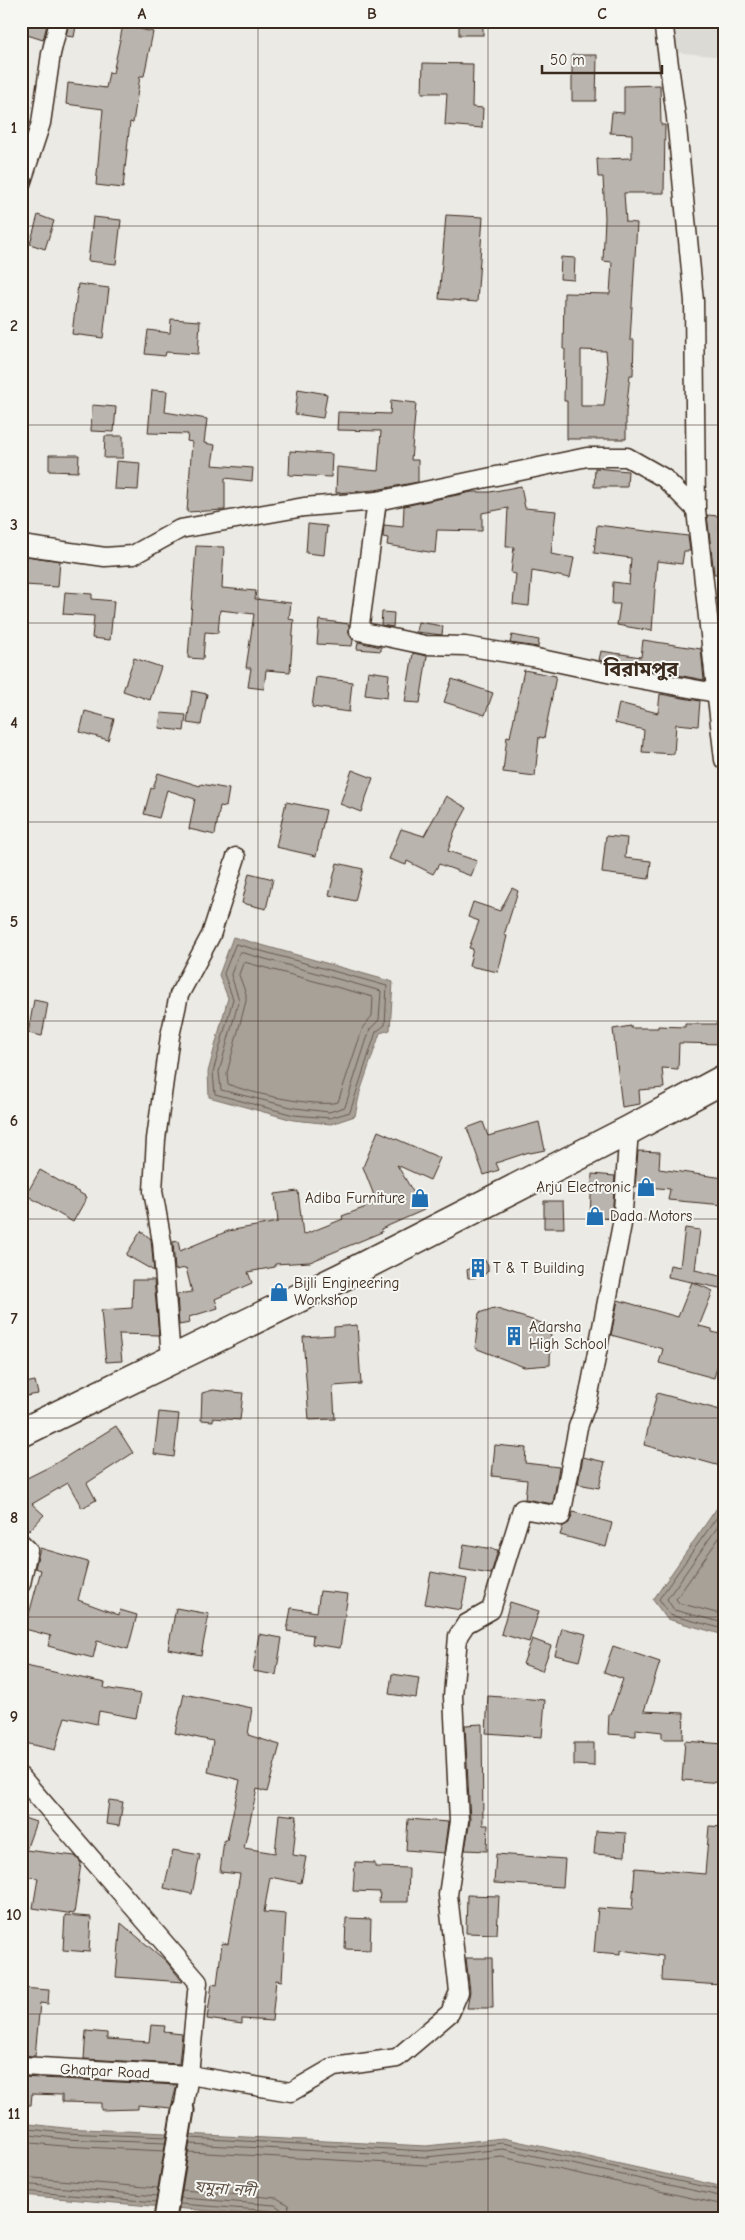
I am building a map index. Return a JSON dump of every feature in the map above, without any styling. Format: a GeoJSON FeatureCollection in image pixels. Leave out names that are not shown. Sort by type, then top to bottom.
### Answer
{"type":"FeatureCollection","features":[{"type":"Feature","properties":{"kind":"main road"},"geometry":{"type":"LineString","coordinates":[[21,1433],[342,1276],[630,1130],[724,1079]]}},
{"type":"Feature","properties":{"kind":"street"},"geometry":{"type":"LineString","coordinates":[[21,184],[41,123],[51,54],[59,21]]}},
{"type":"Feature","properties":{"kind":"street"},"geometry":{"type":"LineString","coordinates":[[663,21],[676,117],[694,301],[696,510],[724,760]]}},
{"type":"Feature","properties":{"kind":"street"},"geometry":{"type":"LineString","coordinates":[[21,545],[105,557],[132,555],[180,529],[304,507],[377,501],[555,462],[587,457],[627,457],[664,478],[696,510]]}},
{"type":"Feature","properties":{"kind":"street"},"geometry":{"type":"LineString","coordinates":[[377,501],[359,631],[425,645],[465,646],[532,657],[716,693]]}},
{"type":"Feature","properties":{"kind":"street"},"geometry":{"type":"LineString","coordinates":[[171,1358],[162,1242],[153,1191],[156,1139],[170,1036],[179,995],[211,935],[236,857]]}},
{"type":"Feature","properties":{"kind":"street","name":"Ghatpar Road"},"geometry":{"type":"LineString","coordinates":[[21,2066],[189,2075],[291,2092],[334,2067],[397,2058],[450,2013],[459,1992],[448,1895],[460,1821],[453,1696],[458,1636],[466,1624],[491,1610],[522,1509],[561,1516],[578,1427],[588,1399],[622,1224],[630,1130]]}},
{"type":"Feature","properties":{"kind":"street"},"geometry":{"type":"LineString","coordinates":[[21,1543],[28,1550],[21,1584]]}},
{"type":"Feature","properties":{"kind":"street"},"geometry":{"type":"LineString","coordinates":[[21,1777],[198,1982],[189,2075],[165,2219]]}},
{"type":"Feature","properties":{"kind":"shaded area"},"geometry":{"type":"Polygon","coordinates":[[[676,21],[724,21],[724,57],[673,52],[676,21]]]}},
{"type":"Feature","properties":{"kind":"water"},"geometry":{"type":"Polygon","coordinates":[[[233,937],[393,982],[390,1030],[380,1033],[360,1092],[355,1116],[331,1124],[293,1120],[209,1097],[208,1072],[228,998],[219,975],[233,937]]]}},
{"type":"Feature","properties":{"kind":"water"},"geometry":{"type":"Polygon","coordinates":[[[721,1502],[724,1503],[724,1635],[667,1619],[653,1600],[721,1502]]]}},
{"type":"Feature","properties":{"kind":"water","name":"যমুনা নদী"},"geometry":{"type":"Polygon","coordinates":[[[21,2123],[65,2128],[426,2146],[503,2138],[724,2187],[724,2219],[304,2219],[21,2195],[21,2123]]]}},
{"type":"Feature","properties":{"kind":"building"},"geometry":{"type":"Polygon","coordinates":[[[21,21],[48,21],[43,40],[21,33],[21,21]]]}},
{"type":"Feature","properties":{"kind":"building"},"geometry":{"type":"Polygon","coordinates":[[[69,21],[77,21],[74,37],[66,36],[69,21]]]}},
{"type":"Feature","properties":{"kind":"building"},"geometry":{"type":"Polygon","coordinates":[[[459,21],[483,21],[483,35],[459,35],[459,21]]]}},
{"type":"Feature","properties":{"kind":"building"},"geometry":{"type":"Polygon","coordinates":[[[123,25],[153,32],[144,76],[140,76],[133,123],[130,122],[123,188],[96,185],[103,109],[66,104],[68,83],[106,88],[109,72],[113,73],[123,25]]]}},
{"type":"Feature","properties":{"kind":"building"},"geometry":{"type":"Polygon","coordinates":[[[572,55],[597,55],[596,101],[572,101],[572,55]]]}},
{"type":"Feature","properties":{"kind":"building"},"geometry":{"type":"Polygon","coordinates":[[[423,63],[473,64],[472,107],[483,108],[482,128],[445,125],[447,93],[422,93],[423,63]]]}},
{"type":"Feature","properties":{"kind":"building"},"geometry":{"type":"Polygon","coordinates":[[[660,85],[661,125],[665,125],[664,193],[624,193],[626,222],[637,223],[630,340],[634,340],[633,375],[630,375],[626,412],[626,439],[567,439],[567,401],[564,401],[564,293],[610,294],[612,262],[603,261],[605,218],[603,177],[598,177],[597,159],[632,158],[632,134],[610,133],[612,112],[624,113],[624,86],[660,85]],[[581,350],[581,406],[604,406],[608,374],[606,351],[581,350]]]}},
{"type":"Feature","properties":{"kind":"building"},"geometry":{"type":"Polygon","coordinates":[[[38,215],[54,221],[45,249],[30,244],[38,215]]]}},
{"type":"Feature","properties":{"kind":"building"},"geometry":{"type":"Polygon","coordinates":[[[446,215],[483,217],[477,302],[439,299],[446,215]]]}},
{"type":"Feature","properties":{"kind":"building"},"geometry":{"type":"Polygon","coordinates":[[[93,217],[121,220],[116,264],[88,261],[93,217]]]}},
{"type":"Feature","properties":{"kind":"building"},"geometry":{"type":"Polygon","coordinates":[[[561,257],[575,258],[574,280],[560,279],[561,257]]]}},
{"type":"Feature","properties":{"kind":"building"},"geometry":{"type":"Polygon","coordinates":[[[78,284],[109,288],[103,338],[72,334],[78,284]]]}},
{"type":"Feature","properties":{"kind":"building"},"geometry":{"type":"Polygon","coordinates":[[[171,319],[200,321],[198,354],[166,352],[165,356],[145,354],[148,330],[170,333],[171,319]]]}},
{"type":"Feature","properties":{"kind":"building"},"geometry":{"type":"Polygon","coordinates":[[[298,389],[327,394],[323,418],[295,414],[298,389]]]}},
{"type":"Feature","properties":{"kind":"building"},"geometry":{"type":"Polygon","coordinates":[[[152,390],[167,391],[165,412],[207,419],[204,443],[215,445],[212,465],[253,468],[252,481],[225,478],[225,510],[187,512],[192,442],[187,441],[188,434],[148,433],[152,390]]]}},
{"type":"Feature","properties":{"kind":"building"},"geometry":{"type":"Polygon","coordinates":[[[391,400],[416,403],[411,460],[418,460],[418,482],[375,490],[336,493],[337,467],[378,471],[381,431],[337,430],[338,412],[390,414],[391,400]]]}},
{"type":"Feature","properties":{"kind":"building"},"geometry":{"type":"Polygon","coordinates":[[[92,405],[116,407],[114,432],[91,431],[92,405]]]}},
{"type":"Feature","properties":{"kind":"building"},"geometry":{"type":"Polygon","coordinates":[[[105,436],[123,436],[123,458],[104,458],[105,436]]]}},
{"type":"Feature","properties":{"kind":"building"},"geometry":{"type":"Polygon","coordinates":[[[290,451],[332,454],[331,477],[289,475],[290,451]]]}},
{"type":"Feature","properties":{"kind":"building"},"geometry":{"type":"Polygon","coordinates":[[[49,455],[79,455],[78,472],[49,471],[49,455]]]}},
{"type":"Feature","properties":{"kind":"building"},"geometry":{"type":"Polygon","coordinates":[[[116,461],[140,463],[138,490],[114,489],[116,461]]]}},
{"type":"Feature","properties":{"kind":"building"},"geometry":{"type":"Polygon","coordinates":[[[595,468],[628,471],[627,487],[594,487],[595,468]]]}},
{"type":"Feature","properties":{"kind":"building"},"geometry":{"type":"Polygon","coordinates":[[[521,486],[525,508],[556,511],[551,554],[574,558],[570,578],[532,571],[529,606],[513,604],[516,574],[511,573],[514,547],[506,547],[508,508],[482,513],[482,531],[437,530],[435,553],[387,545],[388,538],[383,537],[384,525],[403,527],[404,506],[472,492],[490,492],[521,486]]]}},
{"type":"Feature","properties":{"kind":"building"},"geometry":{"type":"Polygon","coordinates":[[[707,515],[719,516],[719,528],[724,528],[723,574],[714,574],[707,515]]]}},
{"type":"Feature","properties":{"kind":"building"},"geometry":{"type":"Polygon","coordinates":[[[308,524],[327,526],[324,555],[306,553],[308,524]]]}},
{"type":"Feature","properties":{"kind":"building"},"geometry":{"type":"Polygon","coordinates":[[[597,525],[688,536],[690,551],[684,551],[682,564],[657,561],[652,631],[617,625],[620,604],[612,604],[613,582],[629,584],[631,558],[594,553],[597,525]]]}},
{"type":"Feature","properties":{"kind":"building"},"geometry":{"type":"Polygon","coordinates":[[[196,546],[224,547],[222,588],[256,591],[255,599],[291,603],[289,619],[294,620],[290,672],[266,670],[264,689],[248,687],[251,668],[246,668],[254,614],[220,610],[218,633],[205,632],[203,659],[188,658],[196,546]]]}},
{"type":"Feature","properties":{"kind":"building"},"geometry":{"type":"Polygon","coordinates":[[[26,556],[60,561],[58,587],[24,585],[26,556]]]}},
{"type":"Feature","properties":{"kind":"building"},"geometry":{"type":"Polygon","coordinates":[[[65,592],[92,594],[92,599],[114,601],[110,640],[92,638],[94,616],[63,614],[65,592]]]}},
{"type":"Feature","properties":{"kind":"building"},"geometry":{"type":"Polygon","coordinates":[[[382,612],[394,613],[393,627],[381,625],[382,612]]]}},
{"type":"Feature","properties":{"kind":"building"},"geometry":{"type":"Polygon","coordinates":[[[319,620],[349,624],[349,634],[353,640],[352,646],[317,644],[319,620]]]}},
{"type":"Feature","properties":{"kind":"building"},"geometry":{"type":"Polygon","coordinates":[[[418,622],[443,626],[442,635],[416,632],[418,622]]]}},
{"type":"Feature","properties":{"kind":"building"},"geometry":{"type":"Polygon","coordinates":[[[512,635],[539,640],[538,647],[510,643],[512,635]]]}},
{"type":"Feature","properties":{"kind":"building"},"geometry":{"type":"Polygon","coordinates":[[[643,640],[701,649],[704,680],[599,660],[601,651],[641,657],[643,640]]]}},
{"type":"Feature","properties":{"kind":"building"},"geometry":{"type":"Polygon","coordinates":[[[358,642],[381,647],[381,651],[357,649],[358,642]]]}},
{"type":"Feature","properties":{"kind":"building"},"geometry":{"type":"Polygon","coordinates":[[[413,653],[427,656],[420,703],[405,702],[413,653]]]}},
{"type":"Feature","properties":{"kind":"building"},"geometry":{"type":"Polygon","coordinates":[[[134,658],[161,667],[150,700],[123,691],[134,658]]]}},
{"type":"Feature","properties":{"kind":"building"},"geometry":{"type":"Polygon","coordinates":[[[524,670],[556,676],[544,738],[539,737],[535,776],[503,772],[507,736],[510,737],[524,670]]]}},
{"type":"Feature","properties":{"kind":"building"},"geometry":{"type":"Polygon","coordinates":[[[368,671],[389,674],[387,698],[365,695],[368,671]]]}},
{"type":"Feature","properties":{"kind":"building"},"geometry":{"type":"Polygon","coordinates":[[[316,677],[352,682],[349,712],[312,707],[316,677]]]}},
{"type":"Feature","properties":{"kind":"building"},"geometry":{"type":"Polygon","coordinates":[[[452,679],[493,693],[485,715],[444,702],[452,679]]]}},
{"type":"Feature","properties":{"kind":"building"},"geometry":{"type":"Polygon","coordinates":[[[192,691],[207,694],[201,725],[187,723],[192,691]]]}},
{"type":"Feature","properties":{"kind":"building"},"geometry":{"type":"Polygon","coordinates":[[[660,694],[700,701],[698,726],[676,724],[674,754],[642,752],[644,730],[615,723],[619,703],[658,713],[660,694]]]}},
{"type":"Feature","properties":{"kind":"building"},"geometry":{"type":"Polygon","coordinates":[[[85,711],[114,719],[108,740],[80,732],[85,711]]]}},
{"type":"Feature","properties":{"kind":"building"},"geometry":{"type":"Polygon","coordinates":[[[161,713],[186,715],[184,731],[159,728],[161,713]]]}},
{"type":"Feature","properties":{"kind":"building"},"geometry":{"type":"Polygon","coordinates":[[[352,770],[373,778],[361,812],[340,804],[352,770]]]}},
{"type":"Feature","properties":{"kind":"building"},"geometry":{"type":"Polygon","coordinates":[[[158,773],[200,786],[201,784],[229,789],[226,807],[220,806],[215,835],[189,829],[195,799],[167,790],[159,818],[144,814],[151,788],[153,789],[158,773]]]}},
{"type":"Feature","properties":{"kind":"building"},"geometry":{"type":"Polygon","coordinates":[[[446,796],[467,808],[455,830],[448,851],[477,861],[471,876],[439,864],[433,874],[407,861],[406,865],[389,859],[401,829],[424,836],[446,796]]]}},
{"type":"Feature","properties":{"kind":"building"},"geometry":{"type":"Polygon","coordinates":[[[286,802],[326,810],[316,856],[276,847],[286,802]]]}},
{"type":"Feature","properties":{"kind":"building"},"geometry":{"type":"Polygon","coordinates":[[[606,836],[627,838],[625,858],[651,861],[649,879],[602,873],[606,836]]]}},
{"type":"Feature","properties":{"kind":"building"},"geometry":{"type":"Polygon","coordinates":[[[337,863],[363,869],[355,901],[329,895],[337,863]]]}},
{"type":"Feature","properties":{"kind":"building"},"geometry":{"type":"Polygon","coordinates":[[[249,873],[273,879],[266,909],[242,903],[249,873]]]}},
{"type":"Feature","properties":{"kind":"building"},"geometry":{"type":"Polygon","coordinates":[[[512,888],[518,891],[504,935],[507,936],[498,972],[469,966],[473,949],[469,948],[479,921],[468,917],[473,902],[500,911],[512,888]]]}},
{"type":"Feature","properties":{"kind":"building"},"geometry":{"type":"Polygon","coordinates":[[[34,1000],[48,1003],[42,1036],[28,1033],[34,1000]]]}},
{"type":"Feature","properties":{"kind":"building"},"geometry":{"type":"Polygon","coordinates":[[[685,1024],[724,1024],[724,1044],[679,1043],[678,1069],[662,1068],[664,1088],[639,1090],[640,1104],[622,1107],[613,1029],[631,1026],[631,1028],[685,1027],[685,1024]]]}},
{"type":"Feature","properties":{"kind":"building"},"geometry":{"type":"Polygon","coordinates":[[[483,1122],[488,1136],[539,1122],[545,1150],[529,1152],[496,1163],[499,1170],[484,1175],[467,1128],[483,1122]]]}},
{"type":"Feature","properties":{"kind":"building"},"geometry":{"type":"Polygon","coordinates":[[[378,1131],[440,1158],[430,1180],[397,1165],[424,1210],[381,1229],[382,1232],[310,1262],[275,1264],[275,1267],[248,1272],[252,1283],[215,1299],[218,1308],[189,1317],[190,1323],[179,1325],[177,1294],[192,1292],[186,1268],[175,1270],[173,1242],[178,1241],[180,1251],[228,1231],[278,1222],[275,1194],[298,1191],[303,1235],[343,1219],[342,1216],[377,1203],[363,1167],[378,1131]]]}},
{"type":"Feature","properties":{"kind":"building"},"geometry":{"type":"Polygon","coordinates":[[[638,1151],[660,1152],[659,1169],[724,1178],[724,1205],[668,1200],[670,1189],[635,1186],[638,1151]]]}},
{"type":"Feature","properties":{"kind":"building"},"geometry":{"type":"Polygon","coordinates":[[[40,1170],[87,1197],[73,1222],[26,1195],[40,1170]]]}},
{"type":"Feature","properties":{"kind":"building"},"geometry":{"type":"Polygon","coordinates":[[[592,1174],[615,1176],[612,1219],[590,1217],[592,1174]]]}},
{"type":"Feature","properties":{"kind":"building"},"geometry":{"type":"Polygon","coordinates":[[[544,1201],[563,1201],[564,1228],[544,1228],[544,1201]]]}},
{"type":"Feature","properties":{"kind":"building"},"geometry":{"type":"Polygon","coordinates":[[[685,1228],[700,1230],[695,1270],[724,1277],[724,1289],[668,1277],[670,1265],[680,1267],[685,1228]]]}},
{"type":"Feature","properties":{"kind":"building"},"geometry":{"type":"Polygon","coordinates":[[[141,1231],[151,1239],[154,1271],[126,1255],[141,1231]]]}},
{"type":"Feature","properties":{"kind":"building","name":"T & T Building"},"geometry":{"type":"Polygon","coordinates":[[[483,1258],[488,1265],[488,1271],[482,1277],[468,1278],[467,1270],[483,1258]]]}},
{"type":"Feature","properties":{"kind":"building"},"geometry":{"type":"Polygon","coordinates":[[[133,1280],[154,1280],[159,1335],[119,1334],[122,1361],[106,1362],[101,1310],[132,1308],[133,1280]]]}},
{"type":"Feature","properties":{"kind":"building"},"geometry":{"type":"Polygon","coordinates":[[[692,1282],[713,1291],[699,1326],[712,1329],[712,1332],[724,1335],[724,1355],[721,1354],[714,1378],[659,1363],[663,1349],[611,1335],[618,1300],[678,1317],[692,1282]]]}},
{"type":"Feature","properties":{"kind":"building","name":"Adarsha High School"},"geometry":{"type":"Polygon","coordinates":[[[494,1308],[551,1326],[550,1365],[524,1367],[475,1348],[479,1313],[494,1308]]]}},
{"type":"Feature","properties":{"kind":"building"},"geometry":{"type":"Polygon","coordinates":[[[357,1325],[361,1384],[333,1386],[335,1419],[309,1420],[303,1337],[334,1335],[334,1327],[357,1325]]]}},
{"type":"Feature","properties":{"kind":"building"},"geometry":{"type":"Polygon","coordinates":[[[35,1381],[38,1394],[21,1397],[21,1384],[35,1381]]]}},
{"type":"Feature","properties":{"kind":"building"},"geometry":{"type":"Polygon","coordinates":[[[213,1390],[243,1393],[240,1420],[213,1418],[213,1421],[201,1420],[202,1393],[213,1390]]]}},
{"type":"Feature","properties":{"kind":"building"},"geometry":{"type":"Polygon","coordinates":[[[657,1393],[724,1411],[724,1467],[644,1445],[657,1393]]]}},
{"type":"Feature","properties":{"kind":"building"},"geometry":{"type":"Polygon","coordinates":[[[159,1412],[179,1414],[174,1457],[154,1454],[159,1412]]]}},
{"type":"Feature","properties":{"kind":"building"},"geometry":{"type":"Polygon","coordinates":[[[116,1426],[133,1453],[87,1483],[96,1500],[82,1508],[68,1483],[32,1504],[44,1515],[29,1531],[21,1524],[21,1481],[53,1465],[116,1426]]]}},
{"type":"Feature","properties":{"kind":"building"},"geometry":{"type":"Polygon","coordinates":[[[495,1445],[526,1448],[525,1463],[559,1467],[553,1504],[525,1499],[527,1480],[492,1476],[495,1445]]]}},
{"type":"Feature","properties":{"kind":"building"},"geometry":{"type":"Polygon","coordinates":[[[583,1457],[605,1462],[599,1488],[578,1484],[583,1457]]]}},
{"type":"Feature","properties":{"kind":"building"},"geometry":{"type":"Polygon","coordinates":[[[573,1512],[612,1523],[606,1547],[560,1535],[563,1526],[569,1523],[573,1512]]]}},
{"type":"Feature","properties":{"kind":"building"},"geometry":{"type":"Polygon","coordinates":[[[464,1544],[498,1550],[491,1574],[460,1569],[464,1544]]]}},
{"type":"Feature","properties":{"kind":"building"},"geometry":{"type":"Polygon","coordinates":[[[40,1548],[88,1562],[78,1600],[119,1615],[120,1610],[137,1615],[128,1649],[97,1641],[93,1658],[48,1646],[51,1636],[25,1629],[41,1570],[35,1568],[40,1548]]]}},
{"type":"Feature","properties":{"kind":"building"},"geometry":{"type":"Polygon","coordinates":[[[431,1572],[467,1579],[461,1610],[425,1604],[431,1572]]]}},
{"type":"Feature","properties":{"kind":"building"},"geometry":{"type":"Polygon","coordinates":[[[320,1591],[348,1594],[340,1648],[312,1644],[313,1635],[287,1631],[291,1608],[317,1612],[320,1591]]]}},
{"type":"Feature","properties":{"kind":"building"},"geometry":{"type":"Polygon","coordinates":[[[510,1602],[539,1611],[529,1642],[501,1634],[510,1602]]]}},
{"type":"Feature","properties":{"kind":"building"},"geometry":{"type":"Polygon","coordinates":[[[176,1608],[209,1614],[201,1655],[168,1649],[176,1608]]]}},
{"type":"Feature","properties":{"kind":"building"},"geometry":{"type":"Polygon","coordinates":[[[562,1628],[586,1634],[579,1661],[555,1655],[562,1628]]]}},
{"type":"Feature","properties":{"kind":"building"},"geometry":{"type":"Polygon","coordinates":[[[259,1634],[282,1638],[276,1675],[253,1671],[259,1634]]]}},
{"type":"Feature","properties":{"kind":"building"},"geometry":{"type":"Polygon","coordinates":[[[532,1639],[551,1646],[542,1671],[523,1664],[532,1639]]]}},
{"type":"Feature","properties":{"kind":"building"},"geometry":{"type":"Polygon","coordinates":[[[613,1646],[660,1662],[644,1711],[684,1713],[683,1739],[662,1739],[662,1732],[636,1729],[636,1736],[608,1734],[609,1714],[611,1714],[623,1679],[604,1672],[613,1646]]]}},
{"type":"Feature","properties":{"kind":"building"},"geometry":{"type":"Polygon","coordinates":[[[21,1665],[105,1683],[104,1688],[141,1694],[136,1718],[99,1711],[97,1724],[65,1717],[55,1750],[21,1742],[21,1665]]]}},
{"type":"Feature","properties":{"kind":"building"},"geometry":{"type":"Polygon","coordinates":[[[392,1674],[419,1678],[416,1698],[389,1694],[392,1674]]]}},
{"type":"Feature","properties":{"kind":"building"},"geometry":{"type":"Polygon","coordinates":[[[184,1694],[252,1708],[248,1735],[280,1745],[267,1792],[257,1789],[244,1848],[275,1853],[279,1814],[297,1816],[293,1855],[306,1857],[301,1883],[270,1877],[264,1912],[286,1914],[282,1981],[276,1980],[272,2021],[242,2019],[242,2024],[207,2019],[212,1984],[217,1985],[222,1943],[228,1944],[240,1874],[220,1872],[224,1840],[227,1840],[240,1780],[208,1772],[213,1741],[175,1733],[184,1694]]]}},
{"type":"Feature","properties":{"kind":"building"},"geometry":{"type":"Polygon","coordinates":[[[488,1696],[545,1700],[542,1737],[486,1733],[488,1696]]]}},
{"type":"Feature","properties":{"kind":"building"},"geometry":{"type":"Polygon","coordinates":[[[482,1724],[483,1825],[488,1825],[487,1851],[465,1850],[470,1820],[465,1725],[482,1724]]]}},
{"type":"Feature","properties":{"kind":"building"},"geometry":{"type":"Polygon","coordinates":[[[685,1741],[724,1744],[724,1783],[682,1780],[685,1741]]]}},
{"type":"Feature","properties":{"kind":"building"},"geometry":{"type":"Polygon","coordinates":[[[574,1743],[594,1743],[594,1766],[574,1765],[574,1743]]]}},
{"type":"Feature","properties":{"kind":"building"},"geometry":{"type":"Polygon","coordinates":[[[109,1800],[123,1802],[119,1826],[106,1824],[109,1800]]]}},
{"type":"Feature","properties":{"kind":"building"},"geometry":{"type":"Polygon","coordinates":[[[21,1817],[36,1822],[26,1850],[75,1856],[81,1863],[74,1914],[33,1908],[38,1878],[21,1876],[21,1817]]]}},
{"type":"Feature","properties":{"kind":"building"},"geometry":{"type":"Polygon","coordinates":[[[408,1819],[448,1822],[444,1853],[406,1850],[408,1819]]]}},
{"type":"Feature","properties":{"kind":"building"},"geometry":{"type":"Polygon","coordinates":[[[709,1826],[724,1827],[724,1940],[721,1985],[662,1981],[663,1956],[621,1950],[621,1954],[594,1952],[598,1908],[632,1910],[635,1868],[705,1874],[709,1826]]]}},
{"type":"Feature","properties":{"kind":"building"},"geometry":{"type":"Polygon","coordinates":[[[596,1831],[626,1833],[625,1856],[594,1854],[596,1831]]]}},
{"type":"Feature","properties":{"kind":"building"},"geometry":{"type":"Polygon","coordinates":[[[173,1850],[200,1855],[192,1894],[164,1888],[173,1850]]]}},
{"type":"Feature","properties":{"kind":"building"},"geometry":{"type":"Polygon","coordinates":[[[496,1854],[565,1859],[563,1887],[494,1883],[496,1854]]]}},
{"type":"Feature","properties":{"kind":"building"},"geometry":{"type":"Polygon","coordinates":[[[355,1862],[375,1863],[375,1867],[409,1868],[408,1902],[379,1902],[380,1892],[353,1891],[355,1862]]]}},
{"type":"Feature","properties":{"kind":"building"},"geometry":{"type":"Polygon","coordinates":[[[467,1895],[499,1896],[497,1934],[466,1933],[467,1895]]]}},
{"type":"Feature","properties":{"kind":"building"},"geometry":{"type":"Polygon","coordinates":[[[65,1915],[91,1917],[89,1952],[63,1950],[65,1915]]]}},
{"type":"Feature","properties":{"kind":"building"},"geometry":{"type":"Polygon","coordinates":[[[346,1918],[371,1919],[370,1950],[345,1949],[346,1918]]]}},
{"type":"Feature","properties":{"kind":"building"},"geometry":{"type":"Polygon","coordinates":[[[121,1923],[166,1961],[183,1982],[116,1977],[121,1923]]]}},
{"type":"Feature","properties":{"kind":"building"},"geometry":{"type":"Polygon","coordinates":[[[466,1958],[492,1958],[493,2008],[467,2008],[470,1991],[466,1958]]]}},
{"type":"Feature","properties":{"kind":"building"},"geometry":{"type":"Polygon","coordinates":[[[21,1988],[49,1990],[48,2004],[40,2003],[35,2056],[21,2055],[21,1988]]]}},
{"type":"Feature","properties":{"kind":"building"},"geometry":{"type":"Polygon","coordinates":[[[151,2025],[165,2026],[164,2032],[182,2034],[179,2064],[84,2059],[86,2031],[107,2033],[107,2039],[149,2042],[151,2025]]]}},
{"type":"Feature","properties":{"kind":"building"},"geometry":{"type":"Polygon","coordinates":[[[21,2077],[177,2085],[171,2108],[138,2105],[138,2109],[101,2110],[101,2103],[62,2102],[62,2095],[32,2094],[31,2105],[21,2105],[21,2077]]]}},
{"type":"Feature","properties":{"kind":"place","name":"Arju Electronic"},"geometry":{"type":"Point","coordinates":[646,1187]}},
{"type":"Feature","properties":{"kind":"place","name":"Adiba Furniture"},"geometry":{"type":"Point","coordinates":[420,1198]}},
{"type":"Feature","properties":{"kind":"place","name":"Dada Motors"},"geometry":{"type":"Point","coordinates":[595,1216]}},
{"type":"Feature","properties":{"kind":"place","name":"T & T Building"},"geometry":{"type":"Point","coordinates":[478,1268]}},
{"type":"Feature","properties":{"kind":"place","name":"Bijli Engineering Workshop"},"geometry":{"type":"Point","coordinates":[279,1292]}},
{"type":"Feature","properties":{"kind":"place","name":"Adarsha High School"},"geometry":{"type":"Point","coordinates":[514,1336]}},
{"type":"Feature","properties":{"kind":"district","name":"বিরামপুর"},"geometry":{"type":"Point","coordinates":[641,669]}}]}
